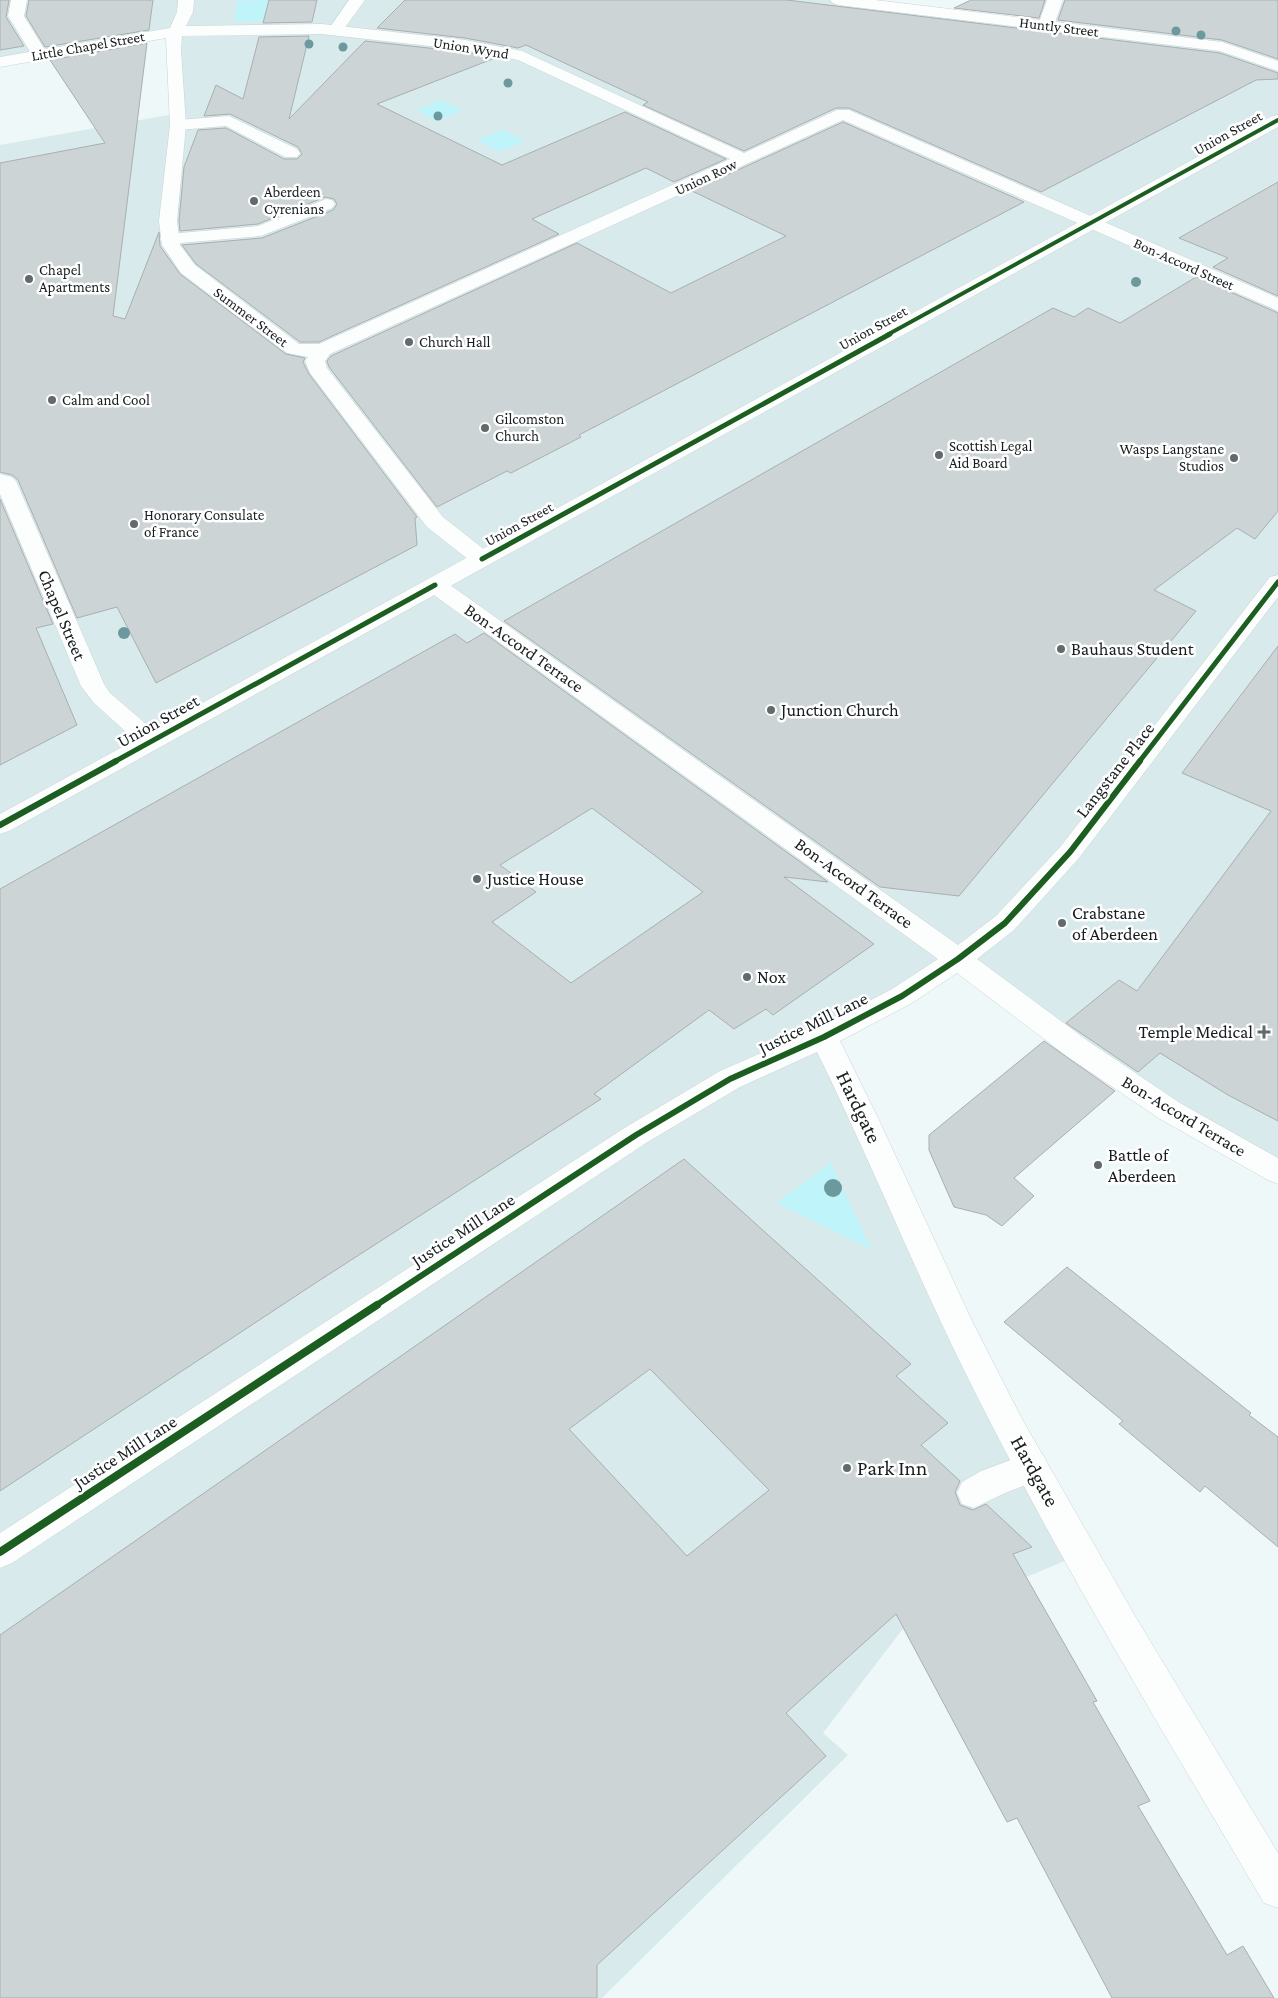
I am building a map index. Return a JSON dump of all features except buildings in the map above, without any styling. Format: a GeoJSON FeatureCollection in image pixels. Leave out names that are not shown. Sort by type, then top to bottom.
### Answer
{"type":"FeatureCollection","features":[{"type":"Feature","properties":{"kind":"street"},"geometry":{"type":"LineString","coordinates":[[19,0],[16,16],[40,55]]}},
{"type":"Feature","properties":{"kind":"street","name":"Summer Street"},"geometry":{"type":"LineString","coordinates":[[186,0],[185,12],[177,30],[173,50],[178,125],[168,221],[169,238],[174,250],[188,269],[286,344],[302,351],[323,350]]}},
{"type":"Feature","properties":{"kind":"street"},"geometry":{"type":"LineString","coordinates":[[336,30],[357,0]]}},
{"type":"Feature","properties":{"kind":"street","name":"Huntly Street"},"geometry":{"type":"LineString","coordinates":[[838,0],[1222,47],[1278,66]]}},
{"type":"Feature","properties":{"kind":"street"},"geometry":{"type":"LineString","coordinates":[[1046,25],[1055,0]]}},
{"type":"Feature","properties":{"kind":"street","name":"Union Wynd"},"geometry":{"type":"LineString","coordinates":[[177,30],[307,28],[336,30],[465,45],[515,54],[744,159]]}},
{"type":"Feature","properties":{"kind":"street","name":"Little Chapel Street"},"geometry":{"type":"LineString","coordinates":[[0,62],[177,30]]}},
{"type":"Feature","properties":{"kind":"street","name":"Union Row"},"geometry":{"type":"LineString","coordinates":[[323,350],[843,114],[1090,223]]}},
{"type":"Feature","properties":{"kind":"street","name":"Union Street"},"geometry":{"type":"LineString","coordinates":[[0,825],[1278,120]]}},
{"type":"Feature","properties":{"kind":"street"},"geometry":{"type":"LineString","coordinates":[[178,125],[229,121],[291,153]]}},
{"type":"Feature","properties":{"kind":"street"},"geometry":{"type":"LineString","coordinates":[[169,238],[260,231],[326,204]]}},
{"type":"Feature","properties":{"kind":"street","name":"Bon-Accord Street"},"geometry":{"type":"LineString","coordinates":[[1090,223],[1278,305]]}},
{"type":"Feature","properties":{"kind":"street"},"geometry":{"type":"LineString","coordinates":[[323,350],[315,361],[317,369],[435,522],[482,559]]}},
{"type":"Feature","properties":{"kind":"street","name":"Chapel Street"},"geometry":{"type":"LineString","coordinates":[[2,477],[94,686],[102,698],[151,741]]}},
{"type":"Feature","properties":{"kind":"street","name":"Langstane Place"},"geometry":{"type":"LineString","coordinates":[[958,959],[1005,923],[1070,852],[1278,582]]}},
{"type":"Feature","properties":{"kind":"street","name":"Bon-Accord Terrace"},"geometry":{"type":"LineString","coordinates":[[435,584],[958,959],[1078,1049],[1170,1111],[1278,1172]]}},
{"type":"Feature","properties":{"kind":"street","name":"Justice Mill Lane"},"geometry":{"type":"LineString","coordinates":[[0,1552],[636,1135],[730,1078],[824,1037],[902,996],[958,959]]}},
{"type":"Feature","properties":{"kind":"street","name":"Hardgate"},"geometry":{"type":"LineString","coordinates":[[824,1037],[887,1166],[976,1362],[1121,1628],[1278,1889]]}},
{"type":"Feature","properties":{"kind":"street"},"geometry":{"type":"LineString","coordinates":[[974,1493],[993,1482],[1032,1467]]}},
{"type":"Feature","properties":{"kind":"shaded area"},"geometry":{"type":"Polygon","coordinates":[[[0,0],[838,0],[1031,23],[1041,0],[1278,0],[1278,1172],[958,959],[824,1037],[1081,1554],[902,1630],[823,1733],[848,1755],[602,1998],[0,1998],[0,145],[174,114],[169,31],[0,62],[0,0]]]}},
{"type":"Feature","properties":{"kind":"shaded area"},"geometry":{"type":"Polygon","coordinates":[[[269,0],[263,21],[235,22],[237,1],[269,0]]]}},
{"type":"Feature","properties":{"kind":"shaded area"},"geometry":{"type":"Polygon","coordinates":[[[441,100],[463,110],[437,121],[416,110],[441,100]]]}},
{"type":"Feature","properties":{"kind":"shaded area"},"geometry":{"type":"Polygon","coordinates":[[[503,130],[525,141],[500,152],[477,140],[503,130]]]}},
{"type":"Feature","properties":{"kind":"shaded area"},"geometry":{"type":"Polygon","coordinates":[[[831,1163],[871,1249],[776,1203],[831,1163]]]}},
{"type":"Feature","properties":{"kind":"cycle path"},"geometry":{"type":"LineString","coordinates":[[482,559],[1278,120]]}},
{"type":"Feature","properties":{"kind":"cycle path"},"geometry":{"type":"LineString","coordinates":[[0,1552],[636,1135],[730,1079],[824,1037],[902,996],[958,959],[1005,923],[1070,852],[1278,582]]}},
{"type":"Feature","properties":{"kind":"cycle path"},"geometry":{"type":"LineString","coordinates":[[0,825],[435,585]]}},
{"type":"Feature","properties":{"kind":"place","name":"Aberdeen Cyrenians"},"geometry":{"type":"Point","coordinates":[254,201]}},
{"type":"Feature","properties":{"kind":"place","name":"Chapel Apartments"},"geometry":{"type":"Point","coordinates":[29,279]}},
{"type":"Feature","properties":{"kind":"place","name":"Church Hall"},"geometry":{"type":"Point","coordinates":[409,342]}},
{"type":"Feature","properties":{"kind":"place","name":"Calm and Cool"},"geometry":{"type":"Point","coordinates":[52,400]}},
{"type":"Feature","properties":{"kind":"place","name":"Gilcomston Church"},"geometry":{"type":"Point","coordinates":[485,428]}},
{"type":"Feature","properties":{"kind":"place","name":"Scottish Legal Aid Board"},"geometry":{"type":"Point","coordinates":[939,455]}},
{"type":"Feature","properties":{"kind":"place","name":"Wasps Langstane Studios"},"geometry":{"type":"Point","coordinates":[1234,458]}},
{"type":"Feature","properties":{"kind":"place","name":"Honorary Consulate of France"},"geometry":{"type":"Point","coordinates":[134,524]}},
{"type":"Feature","properties":{"kind":"place","name":"Bauhaus Student"},"geometry":{"type":"Point","coordinates":[1061,649]}},
{"type":"Feature","properties":{"kind":"place","name":"Junction Church"},"geometry":{"type":"Point","coordinates":[771,710]}},
{"type":"Feature","properties":{"kind":"place","name":"Justice House"},"geometry":{"type":"Point","coordinates":[477,879]}},
{"type":"Feature","properties":{"kind":"place","name":"Crabstane of Aberdeen"},"geometry":{"type":"Point","coordinates":[1062,923]}},
{"type":"Feature","properties":{"kind":"place","name":"Nox"},"geometry":{"type":"Point","coordinates":[747,977]}},
{"type":"Feature","properties":{"kind":"place","name":"Temple Medical"},"geometry":{"type":"Point","coordinates":[1264,1032]}},
{"type":"Feature","properties":{"kind":"place","name":"Battle of Aberdeen"},"geometry":{"type":"Point","coordinates":[1098,1165]}},
{"type":"Feature","properties":{"kind":"place","name":"Park Inn"},"geometry":{"type":"Point","coordinates":[847,1468]}}]}
